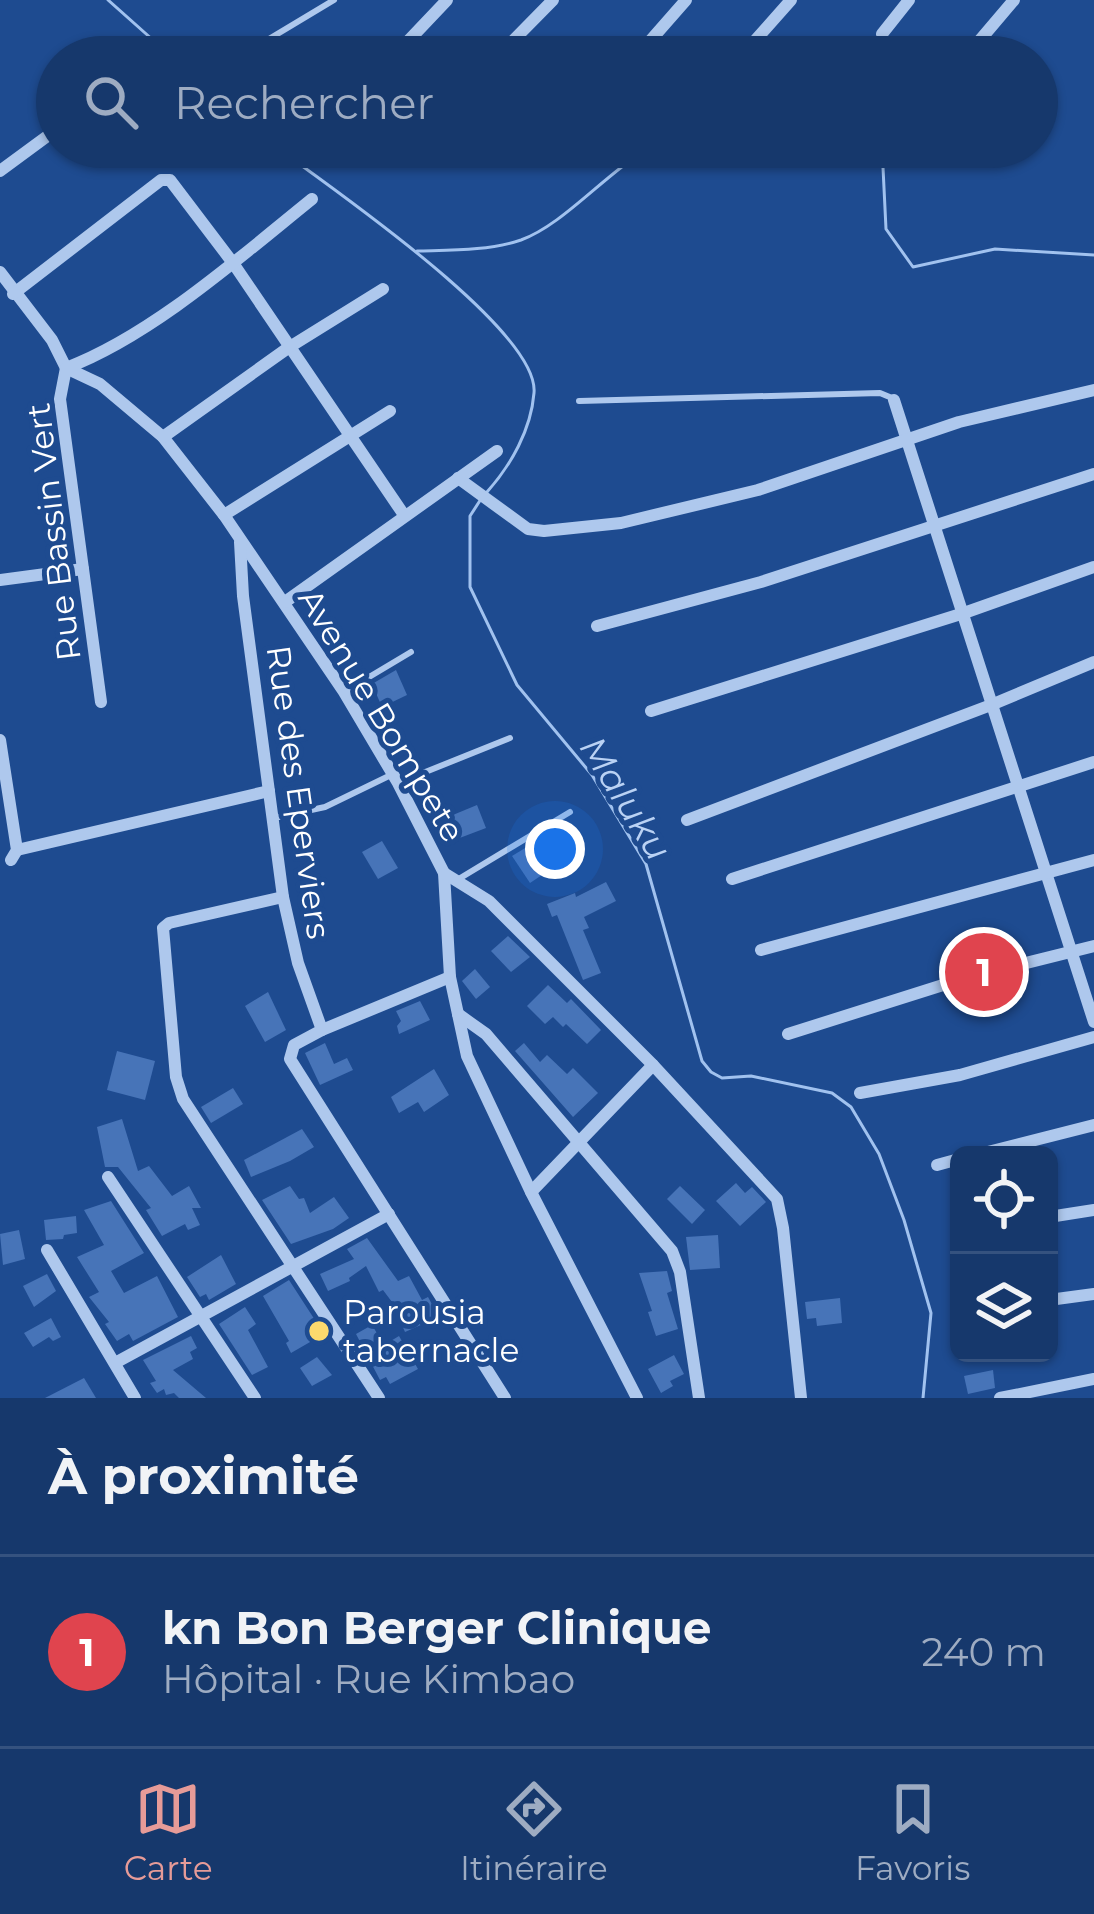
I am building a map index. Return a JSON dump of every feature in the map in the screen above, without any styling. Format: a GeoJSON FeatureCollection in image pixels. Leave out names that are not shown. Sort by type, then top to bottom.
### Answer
{"type":"FeatureCollection","features":[{"type":"Feature","properties":{"kind":"street"},"geometry":{"type":"LineString","coordinates":[[413,36],[447,0]]}},
{"type":"Feature","properties":{"kind":"street"},"geometry":{"type":"LineString","coordinates":[[518,36],[553,0]]}},
{"type":"Feature","properties":{"kind":"street"},"geometry":{"type":"LineString","coordinates":[[654,36],[686,0]]}},
{"type":"Feature","properties":{"kind":"street"},"geometry":{"type":"LineString","coordinates":[[759,36],[791,0]]}},
{"type":"Feature","properties":{"kind":"street"},"geometry":{"type":"LineString","coordinates":[[882,34],[909,0]]}},
{"type":"Feature","properties":{"kind":"street"},"geometry":{"type":"LineString","coordinates":[[983,36],[1014,0]]}},
{"type":"Feature","properties":{"kind":"street"},"geometry":{"type":"LineString","coordinates":[[0,171],[36,144]]}},
{"type":"Feature","properties":{"kind":"street"},"geometry":{"type":"LineString","coordinates":[[13,294],[166,179],[232,262],[404,515]]}},
{"type":"Feature","properties":{"kind":"street","name":"Rue Bassin Vert"},"geometry":{"type":"LineString","coordinates":[[100,702],[60,399],[65,368],[107,352],[312,200]]}},
{"type":"Feature","properties":{"kind":"street","name":"Avenue Bompete"},"geometry":{"type":"LineString","coordinates":[[0,272],[52,340],[65,368],[100,384],[163,437],[224,515],[344,692],[396,779],[450,876],[450,977],[467,1056],[637,1398]]}},
{"type":"Feature","properties":{"kind":"street"},"geometry":{"type":"LineString","coordinates":[[163,437],[288,348],[382,289]]}},
{"type":"Feature","properties":{"kind":"street"},"geometry":{"type":"LineString","coordinates":[[458,478],[537,531],[631,521],[758,490],[959,422],[1094,390]]}},
{"type":"Feature","properties":{"kind":"street"},"geometry":{"type":"LineString","coordinates":[[894,400],[1094,1022]]}},
{"type":"Feature","properties":{"kind":"street"},"geometry":{"type":"LineString","coordinates":[[224,515],[390,411]]}},
{"type":"Feature","properties":{"kind":"street"},"geometry":{"type":"LineString","coordinates":[[285,602],[497,451]]}},
{"type":"Feature","properties":{"kind":"street"},"geometry":{"type":"LineString","coordinates":[[597,626],[761,582],[1094,474]]}},
{"type":"Feature","properties":{"kind":"street","name":"Rue des Eperviers"},"geometry":{"type":"LineString","coordinates":[[240,542],[283,897],[298,963],[322,1030]]}},
{"type":"Feature","properties":{"kind":"street"},"geometry":{"type":"LineString","coordinates":[[651,711],[964,614],[1094,566]]}},
{"type":"Feature","properties":{"kind":"street"},"geometry":{"type":"LineString","coordinates":[[0,580],[83,569]]}},
{"type":"Feature","properties":{"kind":"street"},"geometry":{"type":"LineString","coordinates":[[687,820],[1094,662]]}},
{"type":"Feature","properties":{"kind":"street"},"geometry":{"type":"LineString","coordinates":[[0,740],[14,855],[269,791]]}},
{"type":"Feature","properties":{"kind":"street"},"geometry":{"type":"LineString","coordinates":[[732,879],[1094,762]]}},
{"type":"Feature","properties":{"kind":"street"},"geometry":{"type":"LineString","coordinates":[[761,950],[1094,860]]}},
{"type":"Feature","properties":{"kind":"street"},"geometry":{"type":"LineString","coordinates":[[450,876],[489,901],[653,1065],[779,1205],[801,1398]]}},
{"type":"Feature","properties":{"kind":"street"},"geometry":{"type":"LineString","coordinates":[[283,897],[170,923],[163,932],[178,1090],[379,1398]]}},
{"type":"Feature","properties":{"kind":"street"},"geometry":{"type":"LineString","coordinates":[[788,1034],[962,979],[1094,946]]}},
{"type":"Feature","properties":{"kind":"street"},"geometry":{"type":"LineString","coordinates":[[450,977],[322,1030],[294,1045],[290,1059],[505,1398]]}},
{"type":"Feature","properties":{"kind":"street"},"geometry":{"type":"LineString","coordinates":[[458,1015],[486,1034],[677,1262],[699,1398]]}},
{"type":"Feature","properties":{"kind":"street"},"geometry":{"type":"LineString","coordinates":[[860,1093],[960,1075],[1094,1037]]}},
{"type":"Feature","properties":{"kind":"street"},"geometry":{"type":"LineString","coordinates":[[531,1192],[653,1065]]}},
{"type":"Feature","properties":{"kind":"street"},"geometry":{"type":"LineString","coordinates":[[1011,1146],[1094,1125]]}},
{"type":"Feature","properties":{"kind":"street"},"geometry":{"type":"LineString","coordinates":[[937,1165],[950,1162]]}},
{"type":"Feature","properties":{"kind":"street"},"geometry":{"type":"LineString","coordinates":[[108,1177],[255,1398]]}},
{"type":"Feature","properties":{"kind":"street"},"geometry":{"type":"LineString","coordinates":[[1058,1216],[1094,1210]]}},
{"type":"Feature","properties":{"kind":"street"},"geometry":{"type":"LineString","coordinates":[[115,1363],[389,1214]]}},
{"type":"Feature","properties":{"kind":"street"},"geometry":{"type":"LineString","coordinates":[[47,1250],[135,1398]]}},
{"type":"Feature","properties":{"kind":"street"},"geometry":{"type":"LineString","coordinates":[[1058,1299],[1094,1294]]}},
{"type":"Feature","properties":{"kind":"street"},"geometry":{"type":"LineString","coordinates":[[1000,1398],[1094,1378]]}},
{"type":"Feature","properties":{"kind":"lane"},"geometry":{"type":"LineString","coordinates":[[274,36],[334,0]]}},
{"type":"Feature","properties":{"kind":"lane"},"geometry":{"type":"LineString","coordinates":[[579,400],[880,393],[894,400]]}},
{"type":"Feature","properties":{"kind":"lane"},"geometry":{"type":"LineString","coordinates":[[344,692],[411,652]]}},
{"type":"Feature","properties":{"kind":"lane"},"geometry":{"type":"LineString","coordinates":[[274,818],[326,807],[510,738]]}},
{"type":"Feature","properties":{"kind":"lane"},"geometry":{"type":"LineString","coordinates":[[450,876],[570,812]]}},
{"type":"Feature","properties":{"kind":"building"},"geometry":{"type":"Polygon","coordinates":[[[396,670],[407,695],[382,707],[372,684],[396,670]]]}},
{"type":"Feature","properties":{"kind":"building"},"geometry":{"type":"Polygon","coordinates":[[[477,805],[486,828],[457,839],[448,817],[477,805]]]}},
{"type":"Feature","properties":{"kind":"building"},"geometry":{"type":"Polygon","coordinates":[[[540,839],[557,865],[530,883],[512,856],[540,839]]]}},
{"type":"Feature","properties":{"kind":"building"},"geometry":{"type":"Polygon","coordinates":[[[382,841],[398,868],[378,879],[362,852],[382,841]]]}},
{"type":"Feature","properties":{"kind":"building"},"geometry":{"type":"Polygon","coordinates":[[[606,882],[616,901],[584,917],[589,928],[583,930],[601,973],[583,980],[557,915],[552,917],[547,904],[606,882]]]}},
{"type":"Feature","properties":{"kind":"building"},"geometry":{"type":"Polygon","coordinates":[[[508,936],[530,957],[511,972],[491,951],[508,936]]]}},
{"type":"Feature","properties":{"kind":"building"},"geometry":{"type":"Polygon","coordinates":[[[475,969],[490,987],[476,999],[462,981],[475,969]]]}},
{"type":"Feature","properties":{"kind":"building"},"geometry":{"type":"Polygon","coordinates":[[[548,985],[567,1003],[571,999],[601,1030],[587,1044],[566,1024],[563,1027],[553,1017],[545,1024],[527,1006],[548,985]]]}},
{"type":"Feature","properties":{"kind":"building"},"geometry":{"type":"Polygon","coordinates":[[[268,992],[286,1030],[265,1042],[245,1006],[268,992]]]}},
{"type":"Feature","properties":{"kind":"building"},"geometry":{"type":"Polygon","coordinates":[[[420,1001],[430,1020],[399,1034],[401,1021],[396,1011],[420,1001]]]}},
{"type":"Feature","properties":{"kind":"building"},"geometry":{"type":"Polygon","coordinates":[[[325,1043],[334,1064],[347,1058],[353,1070],[320,1085],[305,1053],[325,1043]]]}},
{"type":"Feature","properties":{"kind":"building"},"geometry":{"type":"Polygon","coordinates":[[[524,1043],[540,1062],[547,1055],[567,1074],[573,1068],[598,1093],[573,1117],[515,1051],[524,1043]]]}},
{"type":"Feature","properties":{"kind":"building"},"geometry":{"type":"Polygon","coordinates":[[[117,1051],[155,1061],[145,1100],[107,1090],[117,1051]]]}},
{"type":"Feature","properties":{"kind":"building"},"geometry":{"type":"Polygon","coordinates":[[[434,1069],[449,1095],[424,1112],[418,1102],[399,1113],[391,1097],[434,1069]]]}},
{"type":"Feature","properties":{"kind":"building"},"geometry":{"type":"Polygon","coordinates":[[[233,1088],[243,1104],[211,1123],[201,1107],[233,1088]]]}},
{"type":"Feature","properties":{"kind":"building"},"geometry":{"type":"Polygon","coordinates":[[[122,1119],[138,1171],[149,1166],[172,1196],[189,1186],[201,1208],[192,1208],[200,1225],[188,1230],[185,1224],[162,1236],[146,1210],[151,1208],[118,1167],[105,1167],[97,1127],[122,1119]]]}},
{"type":"Feature","properties":{"kind":"building"},"geometry":{"type":"Polygon","coordinates":[[[302,1129],[314,1147],[251,1177],[244,1160],[302,1129]]]}},
{"type":"Feature","properties":{"kind":"building"},"geometry":{"type":"Polygon","coordinates":[[[736,1183],[745,1193],[752,1187],[766,1202],[740,1226],[716,1201],[736,1183]]]}},
{"type":"Feature","properties":{"kind":"building"},"geometry":{"type":"Polygon","coordinates":[[[290,1186],[299,1199],[304,1198],[310,1213],[334,1197],[349,1218],[291,1244],[262,1200],[290,1186]]]}},
{"type":"Feature","properties":{"kind":"building"},"geometry":{"type":"Polygon","coordinates":[[[680,1186],[705,1210],[692,1224],[667,1199],[680,1186]]]}},
{"type":"Feature","properties":{"kind":"building"},"geometry":{"type":"Polygon","coordinates":[[[111,1201],[144,1253],[111,1271],[124,1293],[157,1276],[178,1317],[133,1341],[129,1334],[117,1341],[105,1324],[109,1322],[89,1297],[99,1292],[77,1257],[104,1245],[84,1210],[111,1201]]]}},
{"type":"Feature","properties":{"kind":"building"},"geometry":{"type":"Polygon","coordinates":[[[76,1216],[77,1233],[46,1240],[44,1220],[76,1216]]]}},
{"type":"Feature","properties":{"kind":"building"},"geometry":{"type":"Polygon","coordinates":[[[19,1230],[25,1259],[3,1265],[0,1234],[19,1230]]]}},
{"type":"Feature","properties":{"kind":"building"},"geometry":{"type":"Polygon","coordinates":[[[718,1235],[720,1268],[690,1270],[686,1237],[718,1235]]]}},
{"type":"Feature","properties":{"kind":"building"},"geometry":{"type":"Polygon","coordinates":[[[367,1238],[398,1281],[409,1276],[422,1300],[428,1297],[439,1317],[405,1332],[392,1302],[383,1290],[379,1292],[366,1266],[350,1281],[328,1291],[320,1274],[354,1259],[347,1249],[367,1238]]]}},
{"type":"Feature","properties":{"kind":"building"},"geometry":{"type":"Polygon","coordinates":[[[221,1255],[236,1284],[209,1300],[206,1294],[200,1297],[187,1277],[221,1255]]]}},
{"type":"Feature","properties":{"kind":"building"},"geometry":{"type":"Polygon","coordinates":[[[667,1271],[672,1291],[667,1293],[678,1329],[656,1336],[639,1273],[667,1271]]]}},
{"type":"Feature","properties":{"kind":"building"},"geometry":{"type":"Polygon","coordinates":[[[47,1274],[56,1291],[34,1307],[23,1286],[47,1274]]]}},
{"type":"Feature","properties":{"kind":"building"},"geometry":{"type":"Polygon","coordinates":[[[289,1280],[324,1334],[291,1353],[263,1296],[289,1280]]]}},
{"type":"Feature","properties":{"kind":"building"},"geometry":{"type":"Polygon","coordinates":[[[840,1298],[842,1323],[817,1326],[816,1318],[807,1319],[805,1302],[840,1298]]]}},
{"type":"Feature","properties":{"kind":"building"},"geometry":{"type":"Polygon","coordinates":[[[245,1307],[256,1324],[248,1330],[268,1367],[252,1375],[219,1324],[245,1307]]]}},
{"type":"Feature","properties":{"kind":"building"},"geometry":{"type":"Polygon","coordinates":[[[51,1318],[61,1337],[53,1341],[49,1337],[33,1347],[24,1333],[51,1318]]]}},
{"type":"Feature","properties":{"kind":"building"},"geometry":{"type":"Polygon","coordinates":[[[372,1325],[384,1345],[399,1336],[418,1369],[390,1384],[386,1377],[380,1380],[356,1334],[372,1325]]]}},
{"type":"Feature","properties":{"kind":"building"},"geometry":{"type":"Polygon","coordinates":[[[191,1336],[197,1348],[190,1352],[193,1359],[173,1370],[206,1398],[179,1398],[174,1393],[166,1395],[164,1389],[157,1393],[150,1383],[156,1381],[143,1360],[191,1336]]]}},
{"type":"Feature","properties":{"kind":"building"},"geometry":{"type":"Polygon","coordinates":[[[674,1355],[684,1374],[661,1393],[648,1369],[674,1355]]]}},
{"type":"Feature","properties":{"kind":"building"},"geometry":{"type":"Polygon","coordinates":[[[317,1357],[332,1375],[312,1386],[300,1368],[317,1357]]]}},
{"type":"Feature","properties":{"kind":"building"},"geometry":{"type":"Polygon","coordinates":[[[993,1370],[995,1388],[968,1394],[964,1376],[993,1370]]]}},
{"type":"Feature","properties":{"kind":"building"},"geometry":{"type":"Polygon","coordinates":[[[84,1378],[96,1398],[45,1398],[84,1378]]]}},
{"type":"Feature","properties":{"kind":"waterway"},"geometry":{"type":"LineString","coordinates":[[108,0],[148,36]]}},
{"type":"Feature","properties":{"kind":"waterway","name":"Maluku"},"geometry":{"type":"LineString","coordinates":[[305,168],[468,297],[527,366],[534,393],[529,420],[512,459],[487,492]]}},
{"type":"Feature","properties":{"kind":"waterway"},"geometry":{"type":"LineString","coordinates":[[417,251],[483,248],[521,240],[554,222],[620,168]]}},
{"type":"Feature","properties":{"kind":"waterway"},"geometry":{"type":"LineString","coordinates":[[883,168],[886,229],[913,267],[995,249],[1094,255]]}},
{"type":"Feature","properties":{"kind":"waterway","name":"Maluku"},"geometry":{"type":"LineString","coordinates":[[481,499],[470,516],[470,587],[517,685],[592,775],[646,864],[702,1061],[722,1078],[751,1076],[832,1093],[851,1107],[879,1154],[931,1313],[923,1398]]}},
{"type":"Feature","properties":{"kind":"place","name":"kn Bon Berger Clinique"},"geometry":{"type":"Point","coordinates":[984,972]}},
{"type":"Feature","properties":{"kind":"place","name":"Parousia tabernacle"},"geometry":{"type":"Point","coordinates":[319,1331]}}]}
